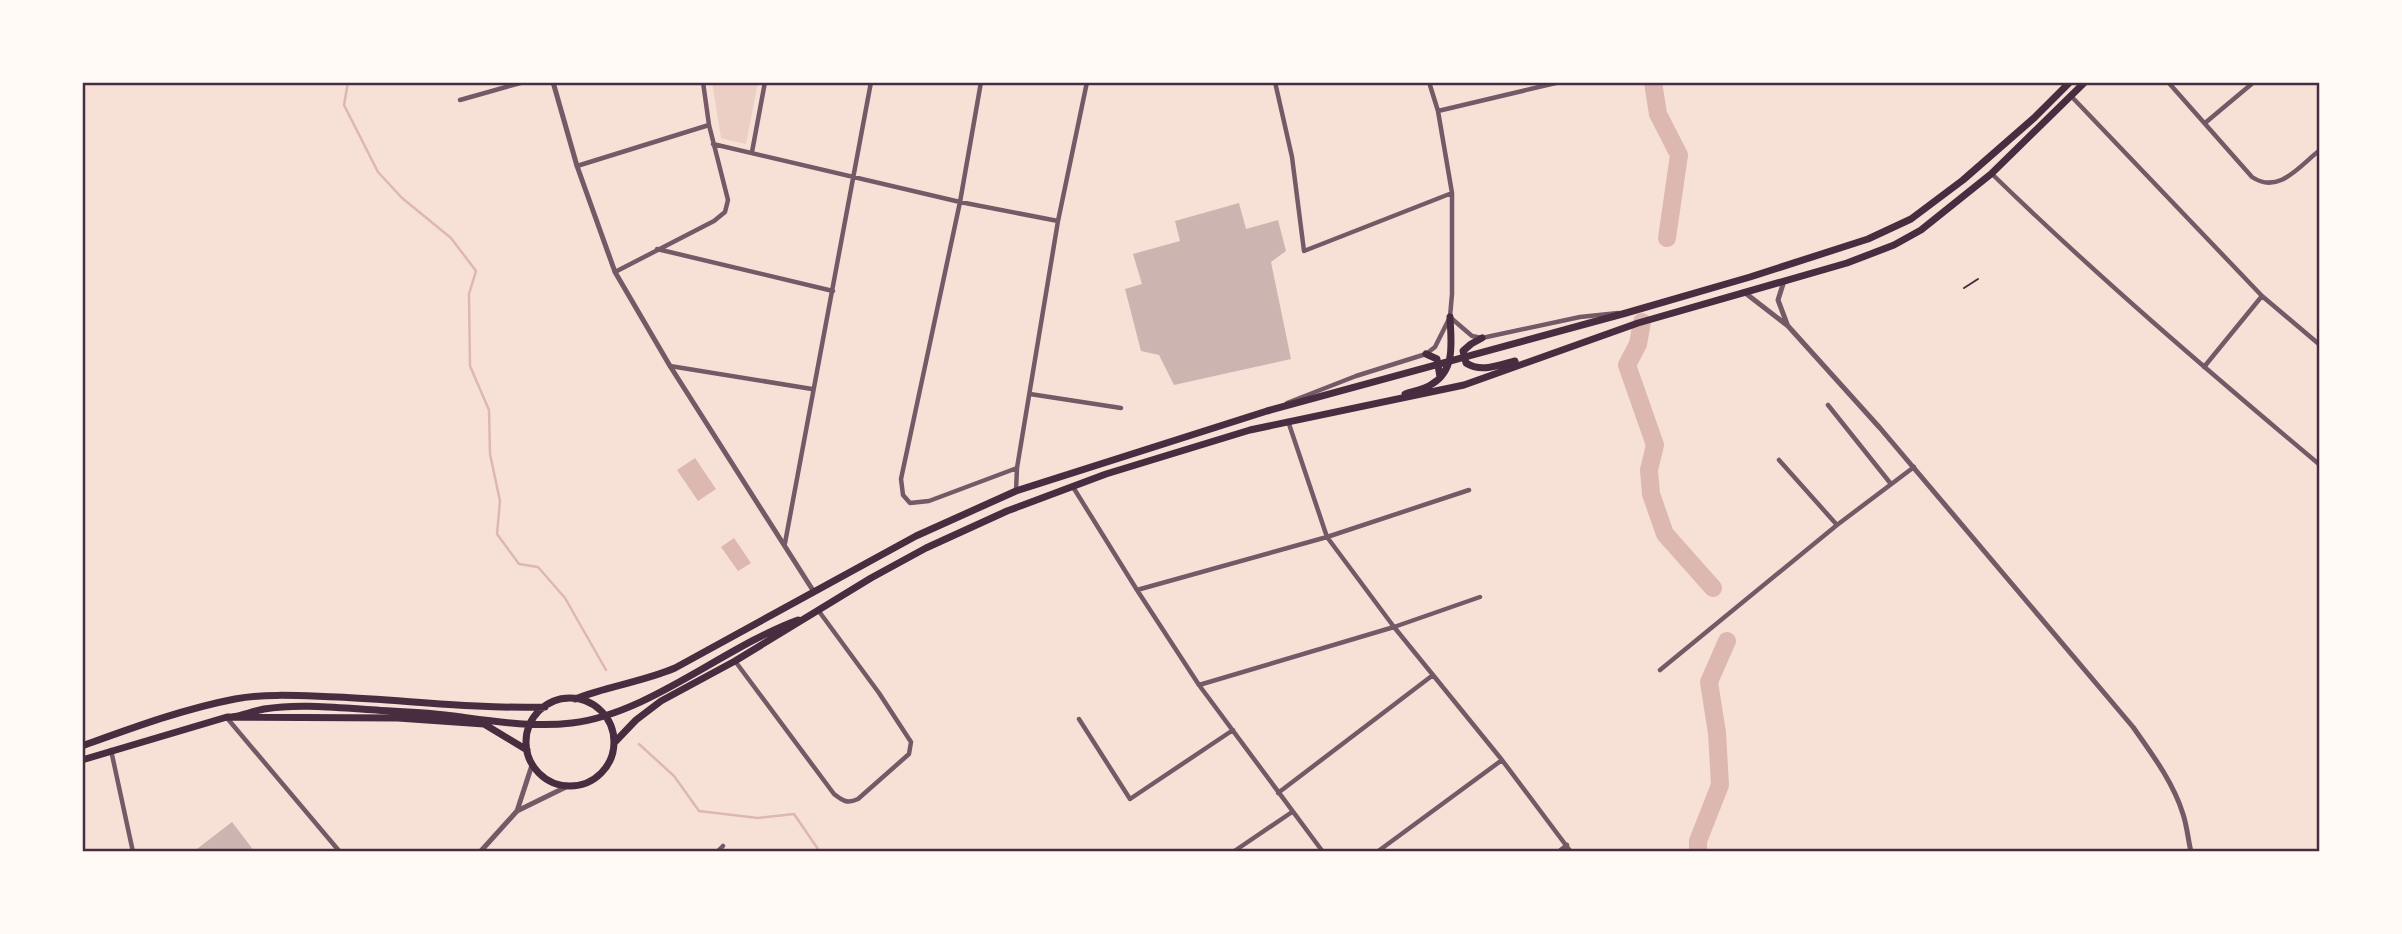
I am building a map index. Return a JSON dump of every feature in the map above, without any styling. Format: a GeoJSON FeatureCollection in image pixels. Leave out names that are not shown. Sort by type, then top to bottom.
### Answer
{"type":"FeatureCollection","features":[{"type":"Feature","properties":{"kind":"main road"},"geometry":{"type":"LineString","coordinates":[[575,699],[591,704],[603,714],[611,727],[614,743],[610,759],[602,773],[589,782],[568,786],[550,781],[532,765],[527,750],[530,726],[545,707],[559,700],[575,699],[592,692],[655,677],[675,668],[916,536],[1016,491],[1281,408],[1580,327],[1868,239],[1912,219],[1986,161],[2070,82]]}},
{"type":"Feature","properties":{"kind":"main road"},"geometry":{"type":"LineString","coordinates":[[614,743],[649,709],[926,548],[1007,511],[1106,474],[1288,421],[1464,385],[1638,323],[1847,263],[1894,245],[1921,230],[1991,174],[2085,82]]}},
{"type":"Feature","properties":{"kind":"main road"},"geometry":{"type":"LineString","coordinates":[[1385,401],[1433,384],[1447,371],[1452,342],[1450,317]]}},
{"type":"Feature","properties":{"kind":"main road"},"geometry":{"type":"LineString","coordinates":[[1482,338],[1463,351],[1466,363],[1472,367],[1486,368],[1548,354]]}},
{"type":"Feature","properties":{"kind":"main road"},"geometry":{"type":"LineString","coordinates":[[1426,354],[1437,359],[1440,377]]}},
{"type":"Feature","properties":{"kind":"main road"},"geometry":{"type":"LineString","coordinates":[[82,760],[264,709],[350,708],[534,724],[573,723],[612,714],[640,702],[771,629],[810,615]]}},
{"type":"Feature","properties":{"kind":"main road"},"geometry":{"type":"LineString","coordinates":[[82,746],[166,717],[236,699],[273,696],[385,699],[490,708],[545,707]]}},
{"type":"Feature","properties":{"kind":"main road"},"geometry":{"type":"LineString","coordinates":[[230,718],[398,718],[484,724],[527,750]]}},
{"type":"Feature","properties":{"kind":"street"},"geometry":{"type":"LineString","coordinates":[[460,100],[524,82]]}},
{"type":"Feature","properties":{"kind":"street"},"geometry":{"type":"LineString","coordinates":[[553,82],[577,166],[615,272],[670,366],[814,592]]}},
{"type":"Feature","properties":{"kind":"street"},"geometry":{"type":"LineString","coordinates":[[615,272],[714,221],[725,212],[728,200],[713,144],[703,82]]}},
{"type":"Feature","properties":{"kind":"street"},"geometry":{"type":"LineString","coordinates":[[752,152],[765,82]]}},
{"type":"Feature","properties":{"kind":"street"},"geometry":{"type":"LineString","coordinates":[[785,543],[871,82]]}},
{"type":"Feature","properties":{"kind":"street"},"geometry":{"type":"LineString","coordinates":[[981,82],[960,201],[901,479],[903,495],[910,503],[929,501],[1017,468]]}},
{"type":"Feature","properties":{"kind":"street"},"geometry":{"type":"LineString","coordinates":[[1016,491],[1017,468],[1058,221],[1087,82]]}},
{"type":"Feature","properties":{"kind":"street"},"geometry":{"type":"LineString","coordinates":[[1281,408],[1322,388],[1426,354],[1435,347],[1450,317],[1452,193],[1438,111],[1429,82]]}},
{"type":"Feature","properties":{"kind":"street"},"geometry":{"type":"LineString","coordinates":[[1438,111],[1560,82]]}},
{"type":"Feature","properties":{"kind":"street"},"geometry":{"type":"LineString","coordinates":[[2168,82],[2252,177],[2270,185],[2279,182],[2320,150]]}},
{"type":"Feature","properties":{"kind":"street"},"geometry":{"type":"LineString","coordinates":[[2205,123],[2254,82]]}},
{"type":"Feature","properties":{"kind":"street"},"geometry":{"type":"LineString","coordinates":[[1277,83],[1292,157],[1304,251],[1452,193]]}},
{"type":"Feature","properties":{"kind":"street"},"geometry":{"type":"LineString","coordinates":[[2071,96],[2262,296],[2320,345]]}},
{"type":"Feature","properties":{"kind":"street"},"geometry":{"type":"LineString","coordinates":[[577,166],[709,125]]}},
{"type":"Feature","properties":{"kind":"street"},"geometry":{"type":"LineString","coordinates":[[713,144],[1058,221]]}},
{"type":"Feature","properties":{"kind":"street"},"geometry":{"type":"LineString","coordinates":[[1991,174],[2055,236],[2320,465]]}},
{"type":"Feature","properties":{"kind":"street"},"geometry":{"type":"LineString","coordinates":[[657,249],[833,290]]}},
{"type":"Feature","properties":{"kind":"street"},"geometry":{"type":"LineString","coordinates":[[1784,281],[1778,300],[1788,326]]}},
{"type":"Feature","properties":{"kind":"street"},"geometry":{"type":"LineString","coordinates":[[1744,292],[1788,326],[1914,467],[2133,727],[2163,772],[2183,813],[2191,852]]}},
{"type":"Feature","properties":{"kind":"street"},"geometry":{"type":"LineString","coordinates":[[2204,367],[2262,296]]}},
{"type":"Feature","properties":{"kind":"street"},"geometry":{"type":"LineString","coordinates":[[1450,317],[1472,335],[1482,338],[1580,317],[1626,313]]}},
{"type":"Feature","properties":{"kind":"street"},"geometry":{"type":"LineString","coordinates":[[670,366],[812,389]]}},
{"type":"Feature","properties":{"kind":"street"},"geometry":{"type":"LineString","coordinates":[[1030,394],[1121,408]]}},
{"type":"Feature","properties":{"kind":"street"},"geometry":{"type":"LineString","coordinates":[[1828,405],[1891,484]]}},
{"type":"Feature","properties":{"kind":"street"},"geometry":{"type":"LineString","coordinates":[[1288,421],[1327,537],[1394,627],[1502,760],[1571,852]]}},
{"type":"Feature","properties":{"kind":"street"},"geometry":{"type":"LineString","coordinates":[[1779,460],[1837,525]]}},
{"type":"Feature","properties":{"kind":"street"},"geometry":{"type":"LineString","coordinates":[[1660,670],[1837,525],[1914,467]]}},
{"type":"Feature","properties":{"kind":"street"},"geometry":{"type":"LineString","coordinates":[[1073,486],[1199,685],[1323,852]]}},
{"type":"Feature","properties":{"kind":"street"},"geometry":{"type":"LineString","coordinates":[[1137,590],[1327,537],[1469,490]]}},
{"type":"Feature","properties":{"kind":"street"},"geometry":{"type":"LineString","coordinates":[[1199,685],[1394,627],[1480,597]]}},
{"type":"Feature","properties":{"kind":"street"},"geometry":{"type":"LineString","coordinates":[[735,661],[834,794],[850,803],[858,799],[909,754],[911,742],[879,692],[818,610]]}},
{"type":"Feature","properties":{"kind":"street"},"geometry":{"type":"LineString","coordinates":[[1278,793],[1433,675]]}},
{"type":"Feature","properties":{"kind":"street"},"geometry":{"type":"LineString","coordinates":[[230,718],[340,852]]}},
{"type":"Feature","properties":{"kind":"street"},"geometry":{"type":"LineString","coordinates":[[1079,719],[1130,799],[1233,730]]}},
{"type":"Feature","properties":{"kind":"street"},"geometry":{"type":"LineString","coordinates":[[111,750],[132,852]]}},
{"type":"Feature","properties":{"kind":"street"},"geometry":{"type":"LineString","coordinates":[[1377,852],[1502,760]]}},
{"type":"Feature","properties":{"kind":"street"},"geometry":{"type":"LineString","coordinates":[[517,811],[532,765]]}},
{"type":"Feature","properties":{"kind":"street"},"geometry":{"type":"LineString","coordinates":[[481,851],[517,811],[568,786]]}},
{"type":"Feature","properties":{"kind":"street"},"geometry":{"type":"LineString","coordinates":[[1233,852],[1292,811]]}},
{"type":"Feature","properties":{"kind":"street"},"geometry":{"type":"LineString","coordinates":[[1558,852],[1567,845]]}},
{"type":"Feature","properties":{"kind":"street"},"geometry":{"type":"LineString","coordinates":[[718,852],[723,846]]}},
{"type":"Feature","properties":{"kind":"path"},"geometry":{"type":"LineString","coordinates":[[1964,288],[1978,279]]}},
{"type":"Feature","properties":{"kind":"shaded area"},"geometry":{"type":"Polygon","coordinates":[[[712,82],[758,82],[746,144],[721,138],[712,82]]]}},
{"type":"Feature","properties":{"kind":"shaded area"},"geometry":{"type":"Polygon","coordinates":[[[695,458],[716,489],[698,501],[677,470],[695,458]]]}},
{"type":"Feature","properties":{"kind":"shaded area"},"geometry":{"type":"Polygon","coordinates":[[[734,538],[751,563],[738,571],[721,547],[734,538]]]}},
{"type":"Feature","properties":{"kind":"building"},"geometry":{"type":"Polygon","coordinates":[[[1239,203],[1246,229],[1278,220],[1286,251],[1271,262],[1291,359],[1174,385],[1159,355],[1141,351],[1125,289],[1142,284],[1133,254],[1180,241],[1175,221],[1239,203]]]}},
{"type":"Feature","properties":{"kind":"building"},"geometry":{"type":"Polygon","coordinates":[[[232,822],[255,852],[193,852],[232,822]]]}},
{"type":"Feature","properties":{"kind":"waterway"},"geometry":{"type":"LineString","coordinates":[[348,82],[344,105],[378,172],[402,198],[451,238],[476,271],[469,294],[470,366],[489,410],[490,454],[500,501],[497,534],[519,564],[538,567],[565,598],[606,670]]}},
{"type":"Feature","properties":{"kind":"waterway"},"geometry":{"type":"LineString","coordinates":[[1653,82],[1658,114],[1679,155],[1667,238]]}},
{"type":"Feature","properties":{"kind":"waterway"},"geometry":{"type":"LineString","coordinates":[[1642,322],[1638,344],[1627,365],[1655,445],[1649,470],[1651,494],[1665,534],[1713,588]]}},
{"type":"Feature","properties":{"kind":"waterway"},"geometry":{"type":"LineString","coordinates":[[1698,852],[1698,841],[1720,785],[1717,733],[1709,682],[1727,641]]}},
{"type":"Feature","properties":{"kind":"waterway"},"geometry":{"type":"LineString","coordinates":[[639,744],[674,776],[699,811],[758,818],[794,814],[820,852]]}}]}
